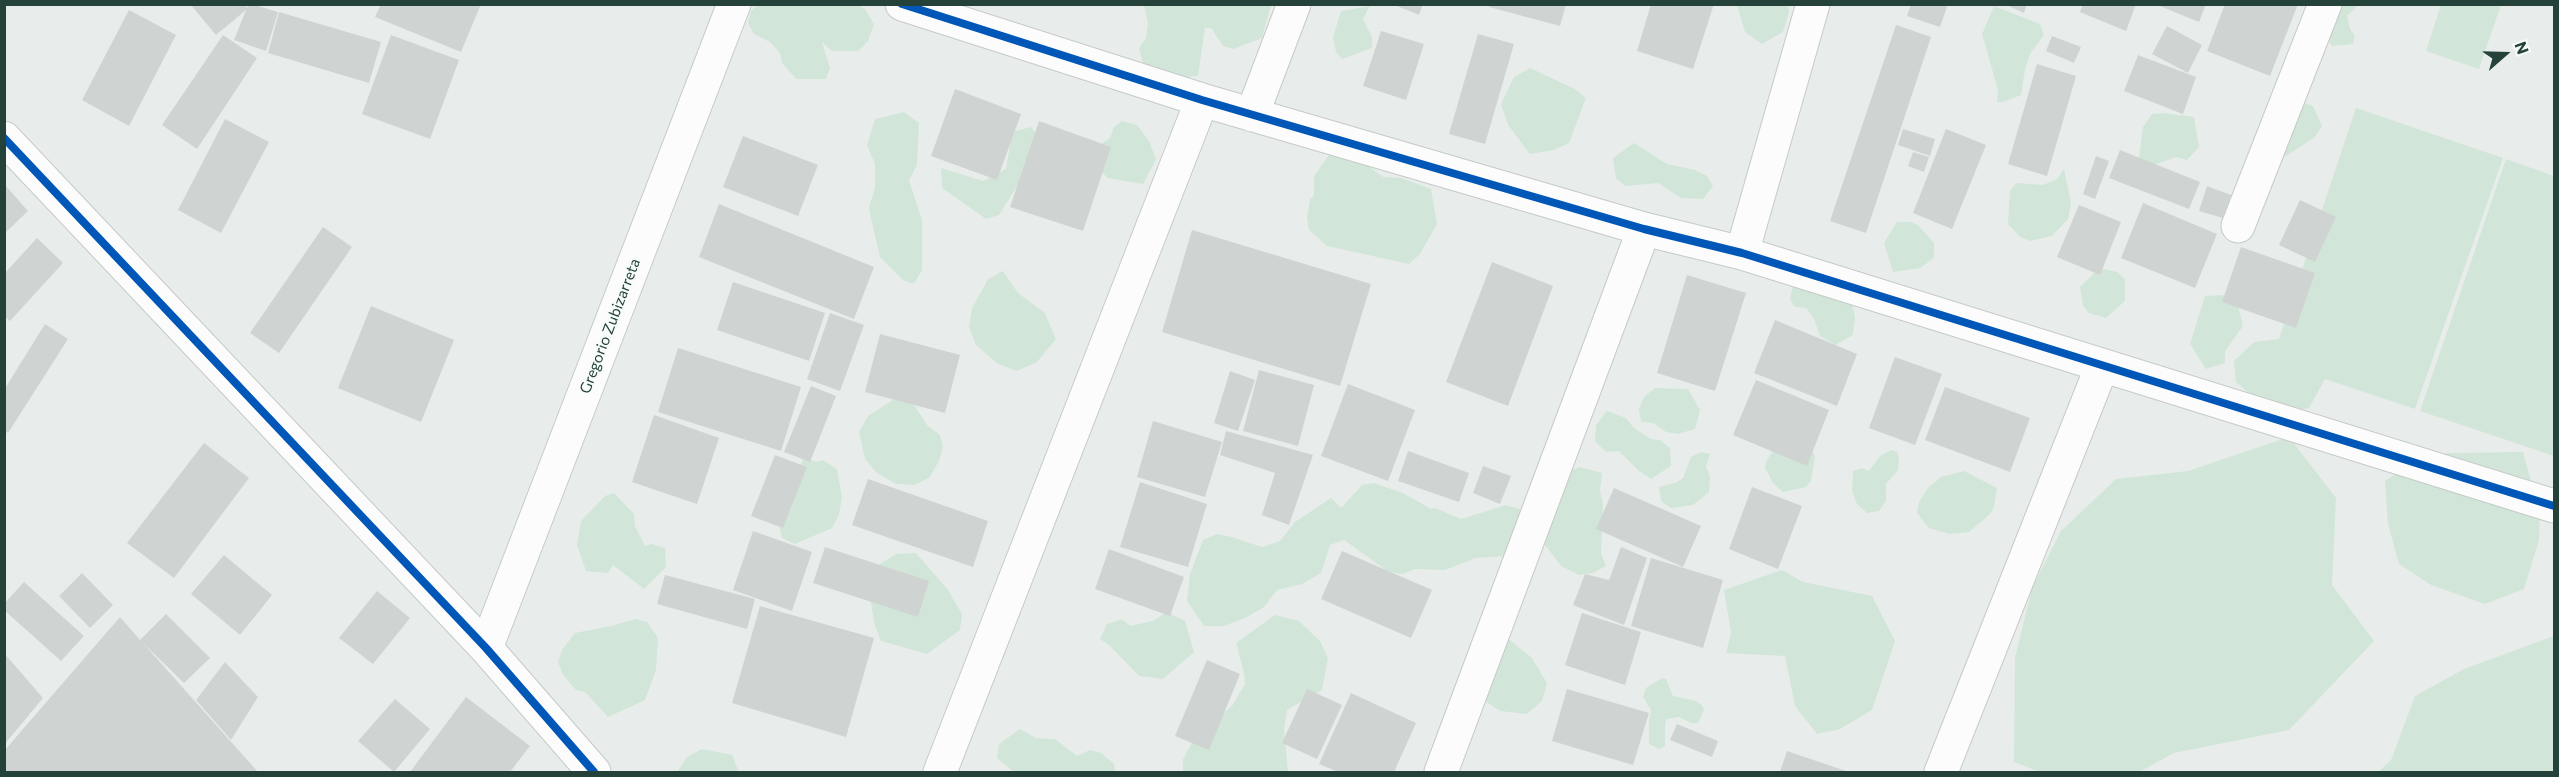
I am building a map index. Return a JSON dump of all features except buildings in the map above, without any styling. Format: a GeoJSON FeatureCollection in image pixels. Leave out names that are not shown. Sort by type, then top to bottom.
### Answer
{"type":"FeatureCollection","features":[{"type":"Feature","properties":{"kind":"street","name":"Gregorio Zubizarreta"},"geometry":{"type":"LineString","coordinates":[[486,648],[734,4]]}},
{"type":"Feature","properties":{"kind":"street"},"geometry":{"type":"LineString","coordinates":[[902,4],[1252,115],[1644,229],[1742,254],[2554,506]]}},
{"type":"Feature","properties":{"kind":"street"},"geometry":{"type":"LineString","coordinates":[[1252,115],[1294,4]]}},
{"type":"Feature","properties":{"kind":"street"},"geometry":{"type":"LineString","coordinates":[[1742,254],[1813,4]]}},
{"type":"Feature","properties":{"kind":"street"},"geometry":{"type":"LineString","coordinates":[[2238,226],[2325,4]]}},
{"type":"Feature","properties":{"kind":"street"},"geometry":{"type":"LineString","coordinates":[[940,772],[1202,100]]}},
{"type":"Feature","properties":{"kind":"street"},"geometry":{"type":"LineString","coordinates":[[4,138],[486,648],[594,772]]}},
{"type":"Feature","properties":{"kind":"street"},"geometry":{"type":"LineString","coordinates":[[1442,772],[1644,229]]}},
{"type":"Feature","properties":{"kind":"street"},"geometry":{"type":"LineString","coordinates":[[1941,772],[2102,366]]}},
{"type":"Feature","properties":{"kind":"green space"},"geometry":{"type":"Polygon","coordinates":[[[758,5],[858,5],[865,9],[874,24],[868,41],[858,51],[832,51],[822,42],[830,68],[826,79],[796,79],[782,63],[780,53],[770,42],[754,34],[748,23],[751,11],[758,5]]]}},
{"type":"Feature","properties":{"kind":"green space"},"geometry":{"type":"Polygon","coordinates":[[[1144,5],[1271,5],[1262,38],[1233,49],[1223,46],[1211,28],[1205,28],[1198,76],[1165,79],[1143,64],[1139,48],[1146,38],[1148,23],[1144,5]]]}},
{"type":"Feature","properties":{"kind":"green space"},"geometry":{"type":"Polygon","coordinates":[[[1737,5],[1788,5],[1789,12],[1783,32],[1762,44],[1745,32],[1737,5]]]}},
{"type":"Feature","properties":{"kind":"green space"},"geometry":{"type":"Polygon","coordinates":[[[2330,5],[2358,5],[2347,16],[2350,29],[2355,36],[2353,44],[2332,46],[2326,35],[2330,5]]]}},
{"type":"Feature","properties":{"kind":"green space"},"geometry":{"type":"Polygon","coordinates":[[[2441,5],[2501,5],[2479,69],[2426,51],[2441,5]]]}},
{"type":"Feature","properties":{"kind":"green space"},"geometry":{"type":"Polygon","coordinates":[[[1370,6],[1363,19],[1372,37],[1372,48],[1342,59],[1336,52],[1333,37],[1341,11],[1370,6]]]}},
{"type":"Feature","properties":{"kind":"green space"},"geometry":{"type":"Polygon","coordinates":[[[1994,6],[2040,24],[2044,35],[2030,54],[2021,95],[2003,102],[1997,102],[1998,90],[1982,34],[1994,6]]]}},
{"type":"Feature","properties":{"kind":"green space"},"geometry":{"type":"Polygon","coordinates":[[[1530,68],[1575,89],[1586,98],[1569,143],[1554,150],[1530,154],[1508,125],[1501,104],[1514,77],[1530,68]]]}},
{"type":"Feature","properties":{"kind":"green space"},"geometry":{"type":"Polygon","coordinates":[[[2302,102],[2313,106],[2322,126],[2315,137],[2283,158],[2280,166],[2275,170],[2302,102]]]}},
{"type":"Feature","properties":{"kind":"green space"},"geometry":{"type":"Polygon","coordinates":[[[2356,108],[2503,158],[2415,409],[2325,379],[2309,408],[2281,414],[2267,408],[2236,382],[2234,361],[2254,342],[2279,339],[2356,108]]]}},
{"type":"Feature","properties":{"kind":"green space"},"geometry":{"type":"Polygon","coordinates":[[[904,112],[919,123],[917,165],[909,180],[922,220],[922,270],[914,284],[903,280],[880,257],[869,207],[875,188],[875,164],[867,145],[875,119],[904,112]]]}},
{"type":"Feature","properties":{"kind":"green space"},"geometry":{"type":"Polygon","coordinates":[[[2164,113],[2194,117],[2199,147],[2187,160],[2176,157],[2154,165],[2139,159],[2143,127],[2152,114],[2164,113]]]}},
{"type":"Feature","properties":{"kind":"green space"},"geometry":{"type":"Polygon","coordinates":[[[1122,121],[1137,125],[1149,141],[1156,159],[1143,184],[1108,178],[1097,168],[1101,144],[1110,138],[1114,127],[1122,121]]]}},
{"type":"Feature","properties":{"kind":"green space"},"geometry":{"type":"Polygon","coordinates":[[[1031,127],[1041,141],[1026,172],[999,215],[986,219],[942,188],[941,168],[983,181],[1006,169],[1012,132],[1031,127]]]}},
{"type":"Feature","properties":{"kind":"green space"},"geometry":{"type":"Polygon","coordinates":[[[1634,143],[1667,164],[1695,170],[1707,176],[1713,186],[1703,199],[1681,198],[1658,183],[1625,186],[1616,178],[1613,158],[1634,143]]]}},
{"type":"Feature","properties":{"kind":"green space"},"geometry":{"type":"Polygon","coordinates":[[[1335,147],[1352,154],[1383,177],[1401,178],[1431,189],[1437,224],[1420,254],[1409,264],[1327,246],[1309,230],[1307,218],[1310,199],[1314,195],[1314,176],[1335,147]]]}},
{"type":"Feature","properties":{"kind":"green space"},"geometry":{"type":"Polygon","coordinates":[[[2506,159],[2554,176],[2554,456],[2420,411],[2506,159]]]}},
{"type":"Feature","properties":{"kind":"green space"},"geometry":{"type":"Polygon","coordinates":[[[2064,169],[2071,203],[2068,219],[2052,236],[2030,241],[2020,237],[2008,224],[2010,190],[2017,183],[2043,185],[2057,179],[2064,169]]]}},
{"type":"Feature","properties":{"kind":"green space"},"geometry":{"type":"Polygon","coordinates":[[[1897,222],[1911,222],[1919,226],[1934,243],[1934,258],[1920,268],[1893,272],[1884,243],[1897,222]]]}},
{"type":"Feature","properties":{"kind":"green space"},"geometry":{"type":"Polygon","coordinates":[[[2099,268],[2117,272],[2125,279],[2125,301],[2106,318],[2089,313],[2083,306],[2080,287],[2099,268]]]}},
{"type":"Feature","properties":{"kind":"green space"},"geometry":{"type":"Polygon","coordinates":[[[1003,271],[1018,293],[1045,313],[1056,339],[1037,362],[1017,371],[998,364],[976,345],[969,327],[972,308],[988,279],[1003,271]]]}},
{"type":"Feature","properties":{"kind":"green space"},"geometry":{"type":"Polygon","coordinates":[[[1794,281],[1852,304],[1855,317],[1853,335],[1835,345],[1820,336],[1814,319],[1806,308],[1795,307],[1790,299],[1794,281]]]}},
{"type":"Feature","properties":{"kind":"green space"},"geometry":{"type":"Polygon","coordinates":[[[2205,296],[2236,297],[2243,326],[2225,351],[2225,363],[2206,369],[2190,344],[2205,296]]]}},
{"type":"Feature","properties":{"kind":"green space"},"geometry":{"type":"Polygon","coordinates":[[[1655,388],[1688,389],[1700,410],[1695,429],[1678,434],[1666,432],[1653,423],[1641,422],[1639,409],[1644,397],[1655,388]]]}},
{"type":"Feature","properties":{"kind":"green space"},"geometry":{"type":"Polygon","coordinates":[[[899,396],[911,400],[927,425],[940,435],[943,447],[939,461],[929,478],[914,485],[896,484],[877,473],[865,459],[859,432],[868,416],[899,396]]]}},
{"type":"Feature","properties":{"kind":"green space"},"geometry":{"type":"Polygon","coordinates":[[[1607,411],[1626,418],[1634,428],[1651,439],[1660,440],[1670,448],[1671,466],[1651,479],[1619,451],[1606,452],[1595,441],[1596,425],[1607,411]]]}},
{"type":"Feature","properties":{"kind":"green space"},"geometry":{"type":"Polygon","coordinates":[[[2289,437],[2336,498],[2332,585],[2374,641],[2289,730],[2174,753],[2139,772],[2040,772],[2014,762],[2015,658],[2032,588],[2061,531],[2116,479],[2188,471],[2289,437]]]}},
{"type":"Feature","properties":{"kind":"green space"},"geometry":{"type":"Polygon","coordinates":[[[1808,440],[1815,457],[1811,481],[1806,487],[1783,492],[1773,483],[1765,468],[1766,462],[1774,449],[1808,440]]]}},
{"type":"Feature","properties":{"kind":"green space"},"geometry":{"type":"Polygon","coordinates":[[[1891,450],[1897,452],[1899,457],[1898,470],[1886,484],[1886,501],[1879,511],[1867,513],[1857,504],[1852,491],[1853,471],[1862,468],[1869,471],[1880,456],[1891,450]]]}},
{"type":"Feature","properties":{"kind":"green space"},"geometry":{"type":"Polygon","coordinates":[[[1701,452],[1710,454],[1706,467],[1710,476],[1709,492],[1693,505],[1671,508],[1661,501],[1659,487],[1683,478],[1691,457],[1701,452]]]}},
{"type":"Feature","properties":{"kind":"green space"},"geometry":{"type":"Polygon","coordinates":[[[2523,452],[2540,513],[2539,540],[2524,589],[2485,604],[2431,585],[2399,564],[2388,524],[2385,481],[2419,459],[2447,453],[2523,452]]]}},
{"type":"Feature","properties":{"kind":"green space"},"geometry":{"type":"Polygon","coordinates":[[[804,457],[816,462],[823,460],[837,469],[842,497],[839,515],[832,528],[795,544],[782,538],[778,521],[791,509],[796,491],[796,476],[804,457]]]}},
{"type":"Feature","properties":{"kind":"green space"},"geometry":{"type":"Polygon","coordinates":[[[1580,467],[1602,473],[1601,553],[1606,566],[1593,573],[1579,575],[1561,566],[1545,545],[1541,504],[1566,472],[1580,467]]]}},
{"type":"Feature","properties":{"kind":"green space"},"geometry":{"type":"Polygon","coordinates":[[[1964,471],[1997,488],[1994,507],[1990,514],[1969,532],[1949,534],[1929,528],[1917,513],[1919,502],[1928,488],[1941,477],[1964,471]]]}},
{"type":"Feature","properties":{"kind":"green space"},"geometry":{"type":"Polygon","coordinates":[[[1374,483],[1403,493],[1431,509],[1435,508],[1461,519],[1506,505],[1522,510],[1505,556],[1476,558],[1445,570],[1415,569],[1403,574],[1389,572],[1344,540],[1330,545],[1321,573],[1302,584],[1277,590],[1264,607],[1245,618],[1224,626],[1204,626],[1187,601],[1190,574],[1203,540],[1217,534],[1262,547],[1280,541],[1295,522],[1331,498],[1341,508],[1362,485],[1374,483]]]}},
{"type":"Feature","properties":{"kind":"green space"},"geometry":{"type":"Polygon","coordinates":[[[614,493],[634,514],[635,526],[645,546],[651,544],[665,548],[666,567],[644,589],[613,565],[608,573],[586,571],[577,545],[581,521],[605,496],[614,493]]]}},
{"type":"Feature","properties":{"kind":"green space"},"geometry":{"type":"Polygon","coordinates":[[[916,553],[948,590],[962,614],[960,630],[927,654],[881,641],[874,623],[871,602],[880,564],[896,554],[916,553]]]}},
{"type":"Feature","properties":{"kind":"green space"},"geometry":{"type":"Polygon","coordinates":[[[1782,570],[1803,582],[1872,596],[1895,641],[1872,710],[1840,729],[1817,734],[1795,706],[1785,656],[1726,653],[1731,633],[1724,590],[1782,570]]]}},
{"type":"Feature","properties":{"kind":"green space"},"geometry":{"type":"Polygon","coordinates":[[[1167,612],[1185,621],[1194,652],[1163,679],[1139,676],[1109,645],[1100,639],[1107,624],[1122,619],[1130,626],[1153,621],[1167,612]]]}},
{"type":"Feature","properties":{"kind":"green space"},"geometry":{"type":"Polygon","coordinates":[[[1275,615],[1299,621],[1320,641],[1328,658],[1322,690],[1287,710],[1284,729],[1288,772],[1183,772],[1183,759],[1195,737],[1232,706],[1245,684],[1236,643],[1275,615]]]}},
{"type":"Feature","properties":{"kind":"green space"},"geometry":{"type":"Polygon","coordinates":[[[635,619],[647,622],[658,638],[656,670],[645,700],[608,717],[585,692],[576,690],[563,675],[558,662],[562,650],[575,633],[635,619]]]}},
{"type":"Feature","properties":{"kind":"green space"},"geometry":{"type":"Polygon","coordinates":[[[2554,636],[2554,770],[2548,772],[2378,772],[2391,760],[2415,696],[2464,669],[2554,636]]]}},
{"type":"Feature","properties":{"kind":"green space"},"geometry":{"type":"Polygon","coordinates":[[[1510,640],[1532,658],[1547,683],[1542,701],[1527,714],[1500,711],[1479,697],[1489,648],[1510,640]]]}},
{"type":"Feature","properties":{"kind":"green space"},"geometry":{"type":"Polygon","coordinates":[[[1662,678],[1666,679],[1673,696],[1696,701],[1702,705],[1704,710],[1698,723],[1691,723],[1679,717],[1667,719],[1665,746],[1659,749],[1649,744],[1651,710],[1643,697],[1646,688],[1662,678]]]}},
{"type":"Feature","properties":{"kind":"green space"},"geometry":{"type":"Polygon","coordinates":[[[1020,729],[1036,738],[1055,739],[1077,756],[1090,750],[1101,753],[1114,764],[1115,772],[1014,772],[997,758],[999,744],[1020,729]]]}},
{"type":"Feature","properties":{"kind":"green space"},"geometry":{"type":"Polygon","coordinates":[[[702,749],[732,755],[739,772],[677,772],[687,757],[702,749]]]}},
{"type":"Feature","properties":{"kind":"cycle path"},"geometry":{"type":"LineString","coordinates":[[902,4],[1202,100],[1644,229],[1742,253],[2554,506]]}},
{"type":"Feature","properties":{"kind":"cycle path"},"geometry":{"type":"LineString","coordinates":[[4,138],[486,648],[594,772]]}}]}
